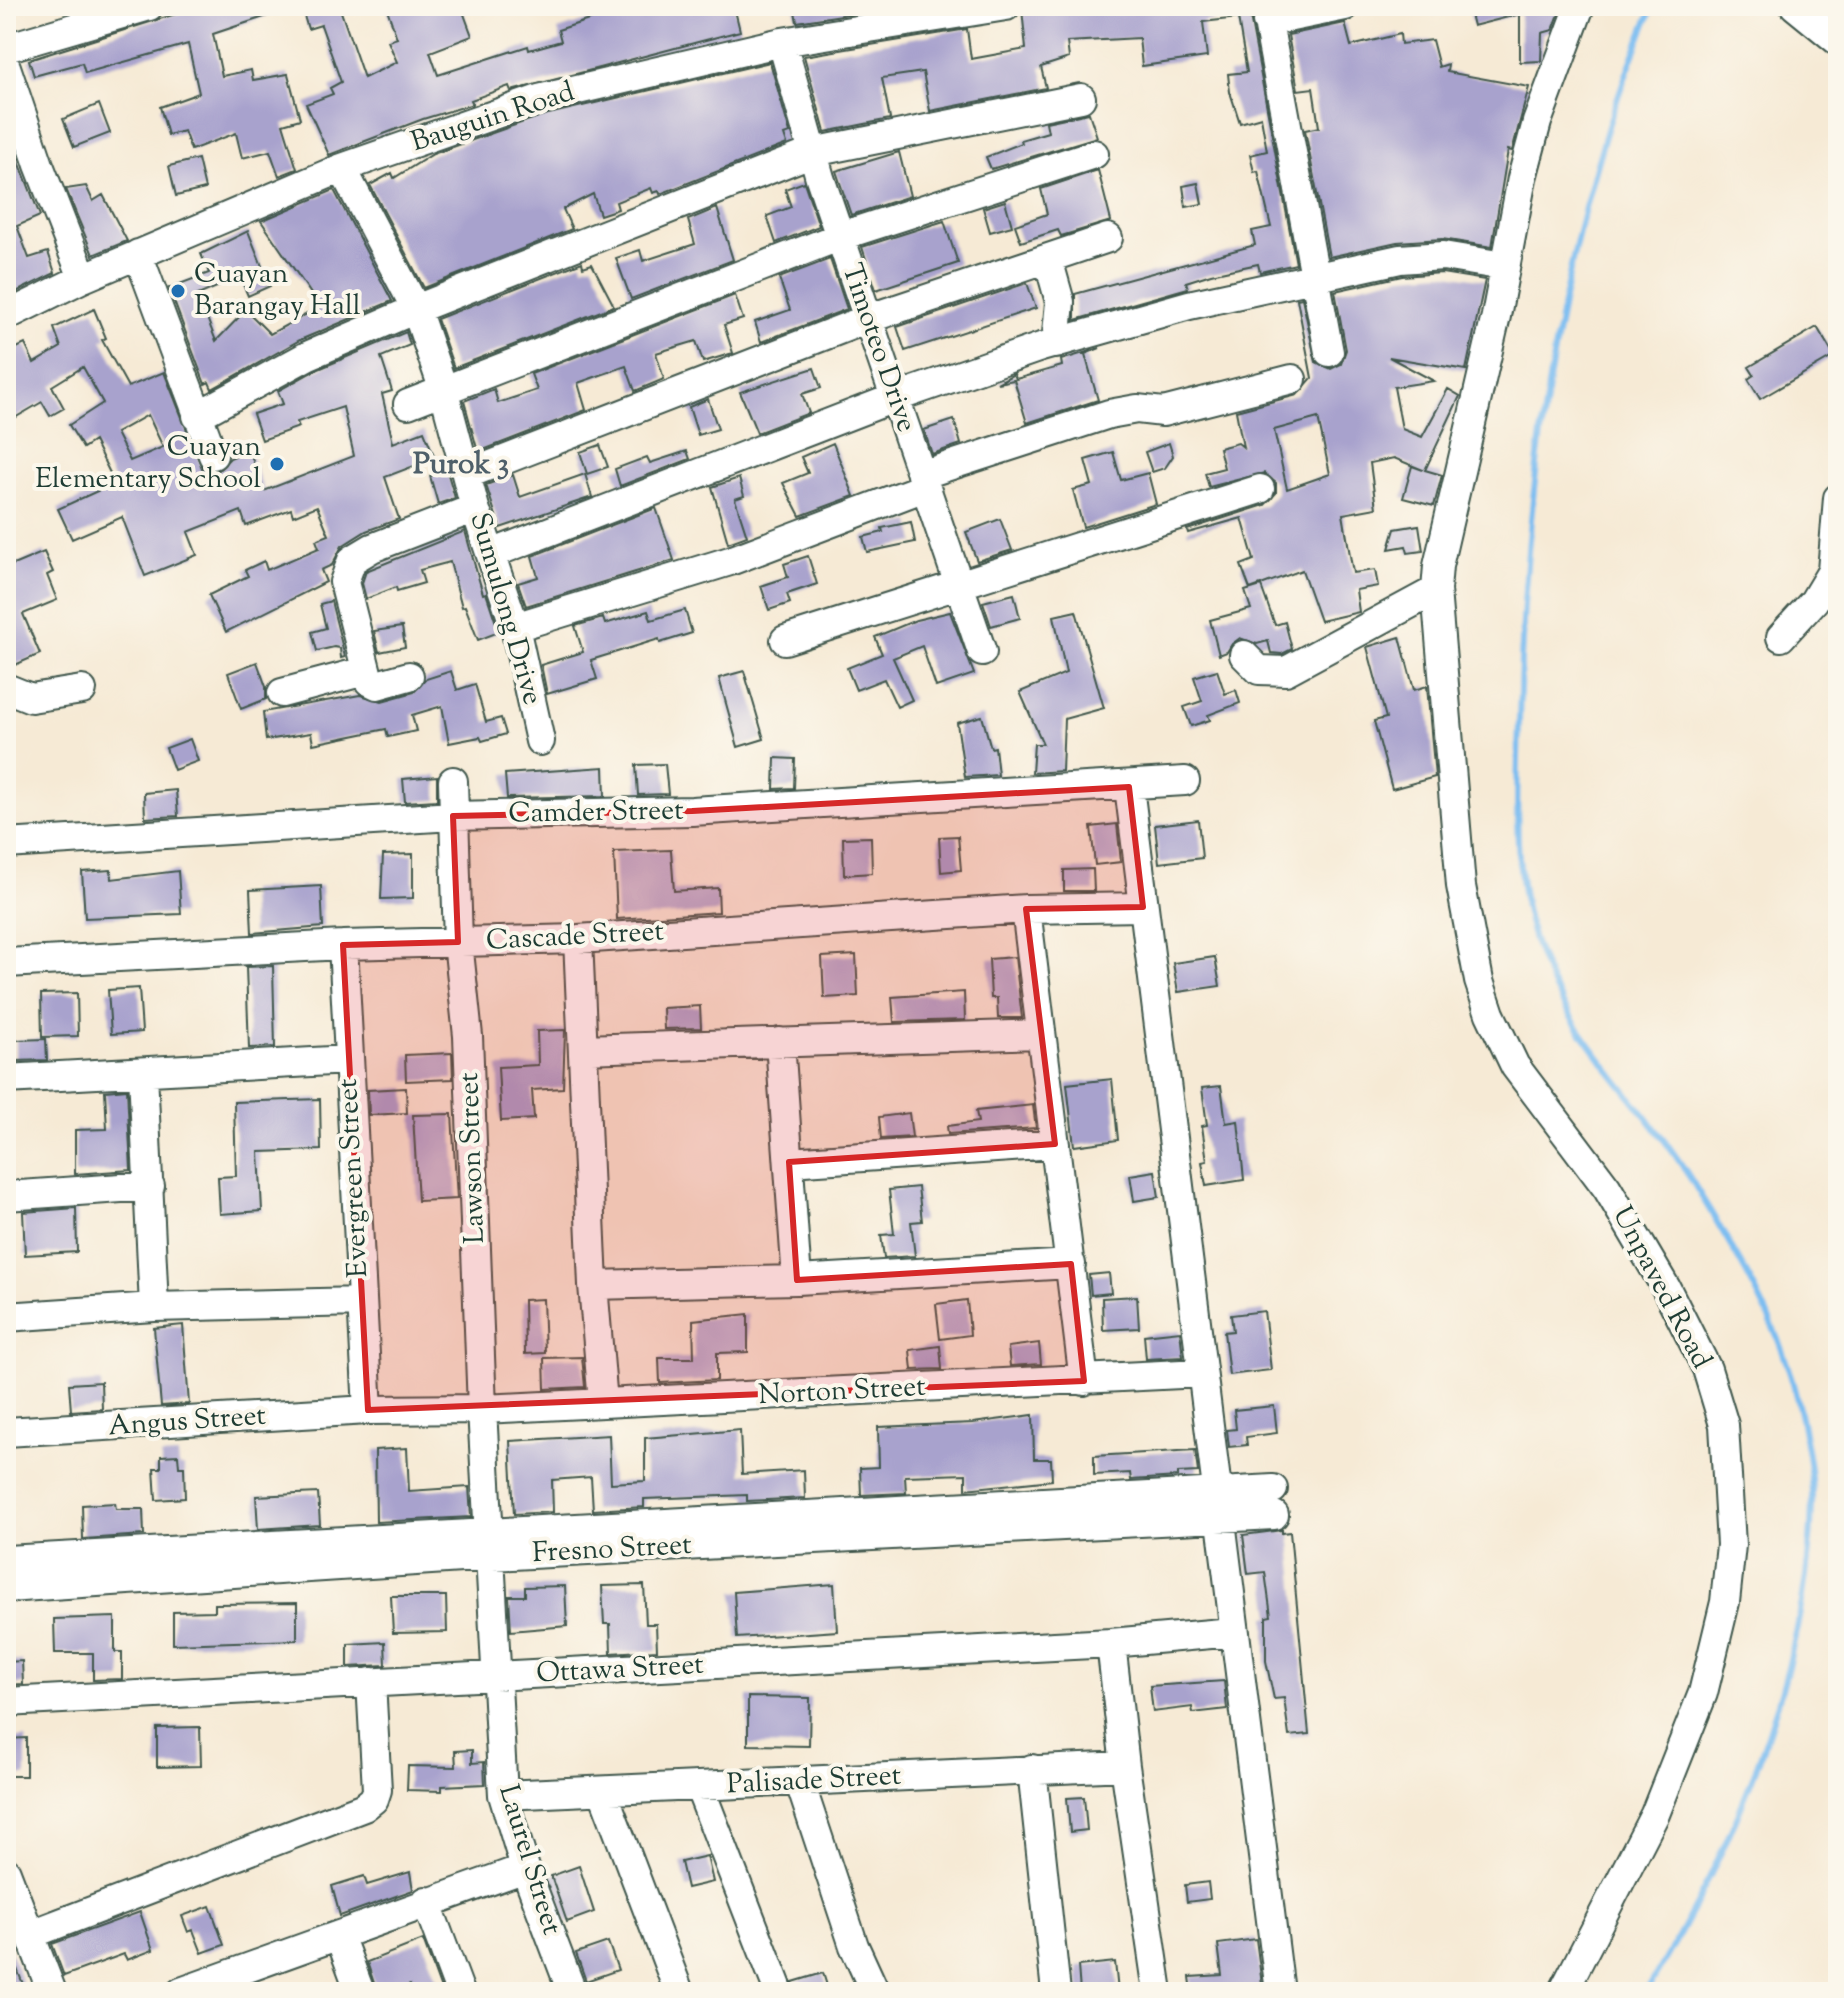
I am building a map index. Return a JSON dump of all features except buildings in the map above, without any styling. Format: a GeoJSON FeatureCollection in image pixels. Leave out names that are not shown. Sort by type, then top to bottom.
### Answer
{"type":"FeatureCollection","features":[{"type":"Feature","properties":{"kind":"street"},"geometry":{"type":"LineString","coordinates":[[6,48],[94,14],[149,6]]}},
{"type":"Feature","properties":{"kind":"street","name":"Bauguin Road"},"geometry":{"type":"LineString","coordinates":[[6,316],[83,278],[342,168],[539,99],[782,42],[1006,6]]}},
{"type":"Feature","properties":{"kind":"street"},"geometry":{"type":"LineString","coordinates":[[1329,352],[1266,14],[1345,6]]}},
{"type":"Feature","properties":{"kind":"street","name":"Unpaved Road"},"geometry":{"type":"LineString","coordinates":[[1563,1992],[1655,1814],[1703,1693],[1725,1602],[1731,1545],[1724,1425],[1707,1369],[1666,1288],[1607,1188],[1515,1066],[1490,1014],[1479,981],[1461,886],[1436,590],[1438,566],[1537,122],[1580,6]]}},
{"type":"Feature","properties":{"kind":"street"},"geometry":{"type":"LineString","coordinates":[[1795,6],[1838,41]]}},
{"type":"Feature","properties":{"kind":"street","name":"Timoteo Drive"},"geometry":{"type":"LineString","coordinates":[[782,42],[813,152],[867,319],[982,652]]}},
{"type":"Feature","properties":{"kind":"street"},"geometry":{"type":"LineString","coordinates":[[6,67],[39,165],[83,278]]}},
{"type":"Feature","properties":{"kind":"street"},"geometry":{"type":"LineString","coordinates":[[197,416],[307,356],[416,309],[813,152],[1081,98]]}},
{"type":"Feature","properties":{"kind":"street"},"geometry":{"type":"LineString","coordinates":[[408,404],[841,236],[1094,154]]}},
{"type":"Feature","properties":{"kind":"street","name":"Sumulong Drive"},"geometry":{"type":"LineString","coordinates":[[342,168],[416,309],[443,388],[475,508],[515,627],[540,741]]}},
{"type":"Feature","properties":{"kind":"street"},"geometry":{"type":"LineString","coordinates":[[468,474],[867,319],[1108,238]]}},
{"type":"Feature","properties":{"kind":"street"},"geometry":{"type":"LineString","coordinates":[[138,254],[213,455]]}},
{"type":"Feature","properties":{"kind":"street"},"geometry":{"type":"LineString","coordinates":[[491,554],[894,398],[1056,344],[1189,305],[1314,275],[1400,259],[1443,256],[1504,266]]}},
{"type":"Feature","properties":{"kind":"street"},"geometry":{"type":"LineString","coordinates":[[1048,259],[1060,302],[1056,344]]}},
{"type":"Feature","properties":{"kind":"street"},"geometry":{"type":"LineString","coordinates":[[515,627],[730,561],[923,481],[1109,414],[1137,409],[1163,412],[1292,379]]}},
{"type":"Feature","properties":{"kind":"street"},"geometry":{"type":"LineString","coordinates":[[785,640],[1260,489]]}},
{"type":"Feature","properties":{"kind":"street"},"geometry":{"type":"LineString","coordinates":[[1781,637],[1814,601],[1832,571],[1838,498]]}},
{"type":"Feature","properties":{"kind":"street"},"geometry":{"type":"LineString","coordinates":[[409,676],[377,685],[369,681],[344,582],[352,560],[372,548],[475,508]]}},
{"type":"Feature","properties":{"kind":"street"},"geometry":{"type":"LineString","coordinates":[[1244,655],[1259,670],[1286,671],[1436,590]]}},
{"type":"Feature","properties":{"kind":"street"},"geometry":{"type":"LineString","coordinates":[[282,693],[365,671]]}},
{"type":"Feature","properties":{"kind":"street"},"geometry":{"type":"LineString","coordinates":[[6,688],[31,698],[82,690]]}},
{"type":"Feature","properties":{"kind":"street","name":"Lawson Street"},"geometry":{"type":"LineString","coordinates":[[453,781],[458,942],[468,1036],[482,1409],[491,1546]]}},
{"type":"Feature","properties":{"kind":"street","name":"Camder Street"},"geometry":{"type":"LineString","coordinates":[[6,844],[453,816],[692,811],[1129,787],[1185,781]]}},
{"type":"Feature","properties":{"kind":"street"},"geometry":{"type":"LineString","coordinates":[[1129,787],[1280,1992]]}},
{"type":"Feature","properties":{"kind":"street","name":"Cascade Street"},"geometry":{"type":"LineString","coordinates":[[6,963],[343,945],[578,939],[1026,909],[1143,907]]}},
{"type":"Feature","properties":{"kind":"street"},"geometry":{"type":"LineString","coordinates":[[1026,909],[1084,1381]]}},
{"type":"Feature","properties":{"kind":"street"},"geometry":{"type":"LineString","coordinates":[[578,939],[593,1285],[603,1403]]}},
{"type":"Feature","properties":{"kind":"street","name":"Evergreen Street"},"geometry":{"type":"LineString","coordinates":[[343,945],[368,1410]]}},
{"type":"Feature","properties":{"kind":"street"},"geometry":{"type":"LineString","coordinates":[[583,1049],[1041,1034]]}},
{"type":"Feature","properties":{"kind":"street"},"geometry":{"type":"LineString","coordinates":[[780,1042],[797,1280]]}},
{"type":"Feature","properties":{"kind":"street"},"geometry":{"type":"LineString","coordinates":[[6,1079],[348,1060]]}},
{"type":"Feature","properties":{"kind":"street"},"geometry":{"type":"LineString","coordinates":[[143,1073],[154,1307]]}},
{"type":"Feature","properties":{"kind":"street"},"geometry":{"type":"LineString","coordinates":[[789,1162],[1055,1144]]}},
{"type":"Feature","properties":{"kind":"street"},"geometry":{"type":"LineString","coordinates":[[6,1196],[150,1186]]}},
{"type":"Feature","properties":{"kind":"street"},"geometry":{"type":"LineString","coordinates":[[593,1285],[797,1280],[1071,1264]]}},
{"type":"Feature","properties":{"kind":"street"},"geometry":{"type":"LineString","coordinates":[[6,1317],[154,1307],[361,1302]]}},
{"type":"Feature","properties":{"kind":"street","name":"Norton Street"},"geometry":{"type":"LineString","coordinates":[[482,1409],[1201,1373]]}},
{"type":"Feature","properties":{"kind":"street","name":"Angus Street"},"geometry":{"type":"LineString","coordinates":[[6,1432],[368,1410],[482,1409]]}},
{"type":"Feature","properties":{"kind":"street","name":"Fresno Street"},"geometry":{"type":"LineString","coordinates":[[6,1560],[491,1546],[1273,1502]]}},
{"type":"Feature","properties":{"kind":"street","name":"Fresno Street"},"geometry":{"type":"LineString","coordinates":[[6,1588],[491,1546]]}},
{"type":"Feature","properties":{"kind":"street","name":"Laurel Street"},"geometry":{"type":"LineString","coordinates":[[491,1546],[503,1795],[525,1868],[572,1992]]}},
{"type":"Feature","properties":{"kind":"street","name":"Ottawa Street"},"geometry":{"type":"LineString","coordinates":[[6,1702],[1111,1643],[1233,1632]]}},
{"type":"Feature","properties":{"kind":"street"},"geometry":{"type":"LineString","coordinates":[[1111,1643],[1125,1766],[1158,1992]]}},
{"type":"Feature","properties":{"kind":"street"},"geometry":{"type":"LineString","coordinates":[[29,1935],[364,1807],[374,1799],[377,1790],[371,1682]]}},
{"type":"Feature","properties":{"kind":"street","name":"Palisade Street"},"geometry":{"type":"LineString","coordinates":[[503,1795],[1125,1766]]}},
{"type":"Feature","properties":{"kind":"street"},"geometry":{"type":"LineString","coordinates":[[1032,1769],[1056,1992]]}},
{"type":"Feature","properties":{"kind":"street"},"geometry":{"type":"LineString","coordinates":[[800,1783],[854,1946],[875,1992]]}},
{"type":"Feature","properties":{"kind":"street"},"geometry":{"type":"LineString","coordinates":[[699,1786],[779,1992]]}},
{"type":"Feature","properties":{"kind":"street"},"geometry":{"type":"LineString","coordinates":[[603,1792],[679,1992]]}},
{"type":"Feature","properties":{"kind":"street"},"geometry":{"type":"LineString","coordinates":[[181,1992],[252,1980],[339,1935],[426,1901],[525,1868]]}},
{"type":"Feature","properties":{"kind":"street"},"geometry":{"type":"LineString","coordinates":[[6,1872],[52,1992]]}},
{"type":"Feature","properties":{"kind":"street"},"geometry":{"type":"LineString","coordinates":[[426,1901],[460,1992]]}},
{"type":"Feature","properties":{"kind":"street"},"geometry":{"type":"LineString","coordinates":[[339,1935],[360,1992]]}},
{"type":"Feature","properties":{"kind":"highlighted area"},"geometry":{"type":"Polygon","coordinates":[[[1129,787],[1143,907],[1026,909],[1055,1144],[789,1162],[797,1280],[1071,1264],[1084,1381],[368,1410],[343,945],[458,942],[453,816],[692,811],[1129,787]]]}},
{"type":"Feature","properties":{"kind":"waterway"},"geometry":{"type":"LineString","coordinates":[[1646,1992],[1708,1880],[1760,1758],[1796,1632],[1807,1568],[1812,1505],[1810,1466],[1797,1400],[1767,1314],[1754,1286],[1692,1181],[1585,1038],[1549,977],[1528,916],[1519,861],[1517,805],[1522,648],[1526,574],[1542,426],[1568,280],[1585,207],[1616,103],[1653,6]]}},
{"type":"Feature","properties":{"kind":"place","name":"Cuayan Barangay Hall"},"geometry":{"type":"Point","coordinates":[178,291]}},
{"type":"Feature","properties":{"kind":"place","name":"Cuayan Elementary School"},"geometry":{"type":"Point","coordinates":[277,464]}},
{"type":"Feature","properties":{"kind":"district","name":"Purok 3"},"geometry":{"type":"Point","coordinates":[461,465]}}]}
